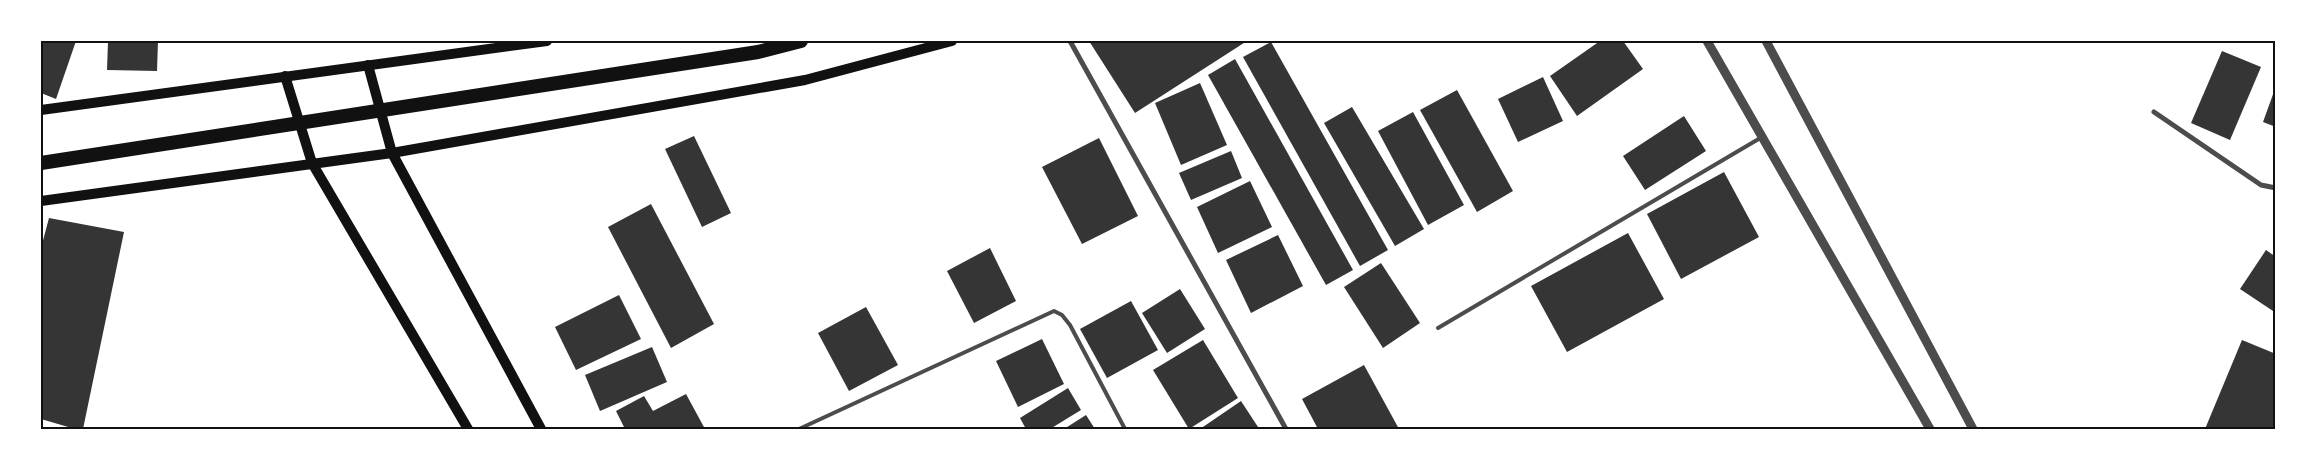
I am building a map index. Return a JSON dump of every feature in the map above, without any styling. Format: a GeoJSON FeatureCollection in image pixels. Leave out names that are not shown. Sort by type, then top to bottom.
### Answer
{"type":"FeatureCollection","features":[{"type":"Feature","properties":{"kind":"highway"},"geometry":{"type":"LineString","coordinates":[[41,163],[758,52],[801,41]]}},
{"type":"Feature","properties":{"kind":"main road"},"geometry":{"type":"LineString","coordinates":[[41,110],[547,41]]}},
{"type":"Feature","properties":{"kind":"main road"},"geometry":{"type":"LineString","coordinates":[[41,201],[392,153],[805,80],[952,41]]}},
{"type":"Feature","properties":{"kind":"main road"},"geometry":{"type":"LineString","coordinates":[[368,65],[392,153],[541,429]]}},
{"type":"Feature","properties":{"kind":"main road"},"geometry":{"type":"LineString","coordinates":[[285,76],[312,163],[468,429]]}},
{"type":"Feature","properties":{"kind":"street"},"geometry":{"type":"LineString","coordinates":[[1070,41],[1286,429]]}},
{"type":"Feature","properties":{"kind":"street"},"geometry":{"type":"LineString","coordinates":[[1707,41],[1930,429]]}},
{"type":"Feature","properties":{"kind":"street"},"geometry":{"type":"LineString","coordinates":[[1766,41],[1973,429]]}},
{"type":"Feature","properties":{"kind":"street"},"geometry":{"type":"LineString","coordinates":[[2154,112],[2262,185],[2276,188]]}},
{"type":"Feature","properties":{"kind":"lane"},"geometry":{"type":"LineString","coordinates":[[1438,328],[1762,137]]}},
{"type":"Feature","properties":{"kind":"lane"},"geometry":{"type":"LineString","coordinates":[[799,429],[1054,310],[1062,315],[1070,325],[1125,429]]}},
{"type":"Feature","properties":{"kind":"building"},"geometry":{"type":"Polygon","coordinates":[[[43,41],[76,41],[56,99],[41,93],[43,41]]]}},
{"type":"Feature","properties":{"kind":"building"},"geometry":{"type":"Polygon","coordinates":[[[108,41],[158,41],[157,71],[107,70],[108,41]]]}},
{"type":"Feature","properties":{"kind":"building"},"geometry":{"type":"Polygon","coordinates":[[[1089,41],[1247,41],[1135,113],[1089,41]]]}},
{"type":"Feature","properties":{"kind":"building"},"geometry":{"type":"Polygon","coordinates":[[[1600,41],[1623,41],[1643,69],[1577,116],[1550,76],[1600,41]]]}},
{"type":"Feature","properties":{"kind":"building"},"geometry":{"type":"Polygon","coordinates":[[[1271,42],[1388,250],[1360,266],[1243,57],[1271,42]]]}},
{"type":"Feature","properties":{"kind":"building"},"geometry":{"type":"Polygon","coordinates":[[[2222,51],[2261,67],[2230,140],[2191,123],[2222,51]]]}},
{"type":"Feature","properties":{"kind":"building"},"geometry":{"type":"Polygon","coordinates":[[[1235,59],[1353,270],[1326,285],[1208,75],[1235,59]]]}},
{"type":"Feature","properties":{"kind":"building"},"geometry":{"type":"Polygon","coordinates":[[[1543,77],[1563,121],[1518,142],[1498,99],[1543,77]]]}},
{"type":"Feature","properties":{"kind":"building"},"geometry":{"type":"Polygon","coordinates":[[[1200,83],[1227,145],[1181,165],[1155,103],[1200,83]]]}},
{"type":"Feature","properties":{"kind":"building"},"geometry":{"type":"Polygon","coordinates":[[[2276,86],[2276,127],[2263,122],[2276,86]]]}},
{"type":"Feature","properties":{"kind":"building"},"geometry":{"type":"Polygon","coordinates":[[[1457,90],[1513,191],[1477,212],[1420,110],[1457,90]]]}},
{"type":"Feature","properties":{"kind":"building"},"geometry":{"type":"Polygon","coordinates":[[[1352,107],[1424,229],[1395,246],[1324,123],[1352,107]]]}},
{"type":"Feature","properties":{"kind":"building"},"geometry":{"type":"Polygon","coordinates":[[[1413,112],[1464,205],[1428,225],[1378,131],[1413,112]]]}},
{"type":"Feature","properties":{"kind":"building"},"geometry":{"type":"Polygon","coordinates":[[[1684,116],[1706,151],[1645,190],[1623,156],[1684,116]]]}},
{"type":"Feature","properties":{"kind":"building"},"geometry":{"type":"Polygon","coordinates":[[[694,136],[731,213],[702,227],[665,149],[694,136]]]}},
{"type":"Feature","properties":{"kind":"building"},"geometry":{"type":"Polygon","coordinates":[[[1099,138],[1138,216],[1082,244],[1042,167],[1099,138]]]}},
{"type":"Feature","properties":{"kind":"building"},"geometry":{"type":"Polygon","coordinates":[[[1231,151],[1242,178],[1191,200],[1179,173],[1231,151]]]}},
{"type":"Feature","properties":{"kind":"building"},"geometry":{"type":"Polygon","coordinates":[[[1724,172],[1759,237],[1681,279],[1647,214],[1724,172]]]}},
{"type":"Feature","properties":{"kind":"building"},"geometry":{"type":"Polygon","coordinates":[[[1250,181],[1272,227],[1218,253],[1197,207],[1250,181]]]}},
{"type":"Feature","properties":{"kind":"building"},"geometry":{"type":"Polygon","coordinates":[[[651,204],[714,324],[671,348],[608,227],[651,204]]]}},
{"type":"Feature","properties":{"kind":"building"},"geometry":{"type":"Polygon","coordinates":[[[49,218],[124,232],[83,429],[75,429],[41,419],[41,248],[49,218]]]}},
{"type":"Feature","properties":{"kind":"building"},"geometry":{"type":"Polygon","coordinates":[[[1628,233],[1664,299],[1567,352],[1531,286],[1628,233]]]}},
{"type":"Feature","properties":{"kind":"building"},"geometry":{"type":"Polygon","coordinates":[[[1278,235],[1303,286],[1251,313],[1226,260],[1278,235]]]}},
{"type":"Feature","properties":{"kind":"building"},"geometry":{"type":"Polygon","coordinates":[[[990,248],[1016,301],[974,323],[947,271],[990,248]]]}},
{"type":"Feature","properties":{"kind":"building"},"geometry":{"type":"Polygon","coordinates":[[[2266,250],[2276,257],[2276,313],[2240,289],[2266,250]]]}},
{"type":"Feature","properties":{"kind":"building"},"geometry":{"type":"Polygon","coordinates":[[[1381,263],[1420,323],[1383,348],[1344,287],[1381,263]]]}},
{"type":"Feature","properties":{"kind":"building"},"geometry":{"type":"Polygon","coordinates":[[[1180,289],[1205,329],[1167,353],[1142,313],[1180,289]]]}},
{"type":"Feature","properties":{"kind":"building"},"geometry":{"type":"Polygon","coordinates":[[[619,295],[641,339],[576,370],[555,327],[619,295]]]}},
{"type":"Feature","properties":{"kind":"building"},"geometry":{"type":"Polygon","coordinates":[[[1131,301],[1158,350],[1107,378],[1080,329],[1131,301]]]}},
{"type":"Feature","properties":{"kind":"building"},"geometry":{"type":"Polygon","coordinates":[[[866,307],[898,365],[849,391],[818,333],[866,307]]]}},
{"type":"Feature","properties":{"kind":"building"},"geometry":{"type":"Polygon","coordinates":[[[1042,339],[1064,384],[1018,407],[996,361],[1042,339]]]}},
{"type":"Feature","properties":{"kind":"building"},"geometry":{"type":"Polygon","coordinates":[[[1203,340],[1238,398],[1189,429],[1153,370],[1203,340]]]}},
{"type":"Feature","properties":{"kind":"building"},"geometry":{"type":"Polygon","coordinates":[[[2242,340],[2276,354],[2276,429],[2205,429],[2242,340]]]}},
{"type":"Feature","properties":{"kind":"building"},"geometry":{"type":"Polygon","coordinates":[[[652,347],[667,382],[600,411],[585,375],[652,347]]]}},
{"type":"Feature","properties":{"kind":"building"},"geometry":{"type":"Polygon","coordinates":[[[1364,365],[1399,429],[1318,429],[1302,399],[1364,365]]]}},
{"type":"Feature","properties":{"kind":"building"},"geometry":{"type":"Polygon","coordinates":[[[1068,388],[1081,410],[1050,429],[1026,429],[1020,418],[1068,388]]]}},
{"type":"Feature","properties":{"kind":"building"},"geometry":{"type":"Polygon","coordinates":[[[686,394],[705,429],[621,429],[624,427],[616,411],[644,396],[653,411],[686,394]]]}},
{"type":"Feature","properties":{"kind":"building"},"geometry":{"type":"Polygon","coordinates":[[[1241,401],[1258,427],[1255,429],[1200,429],[1241,401]]]}},
{"type":"Feature","properties":{"kind":"building"},"geometry":{"type":"Polygon","coordinates":[[[1086,415],[1095,429],[1064,429],[1086,415]]]}}]}
